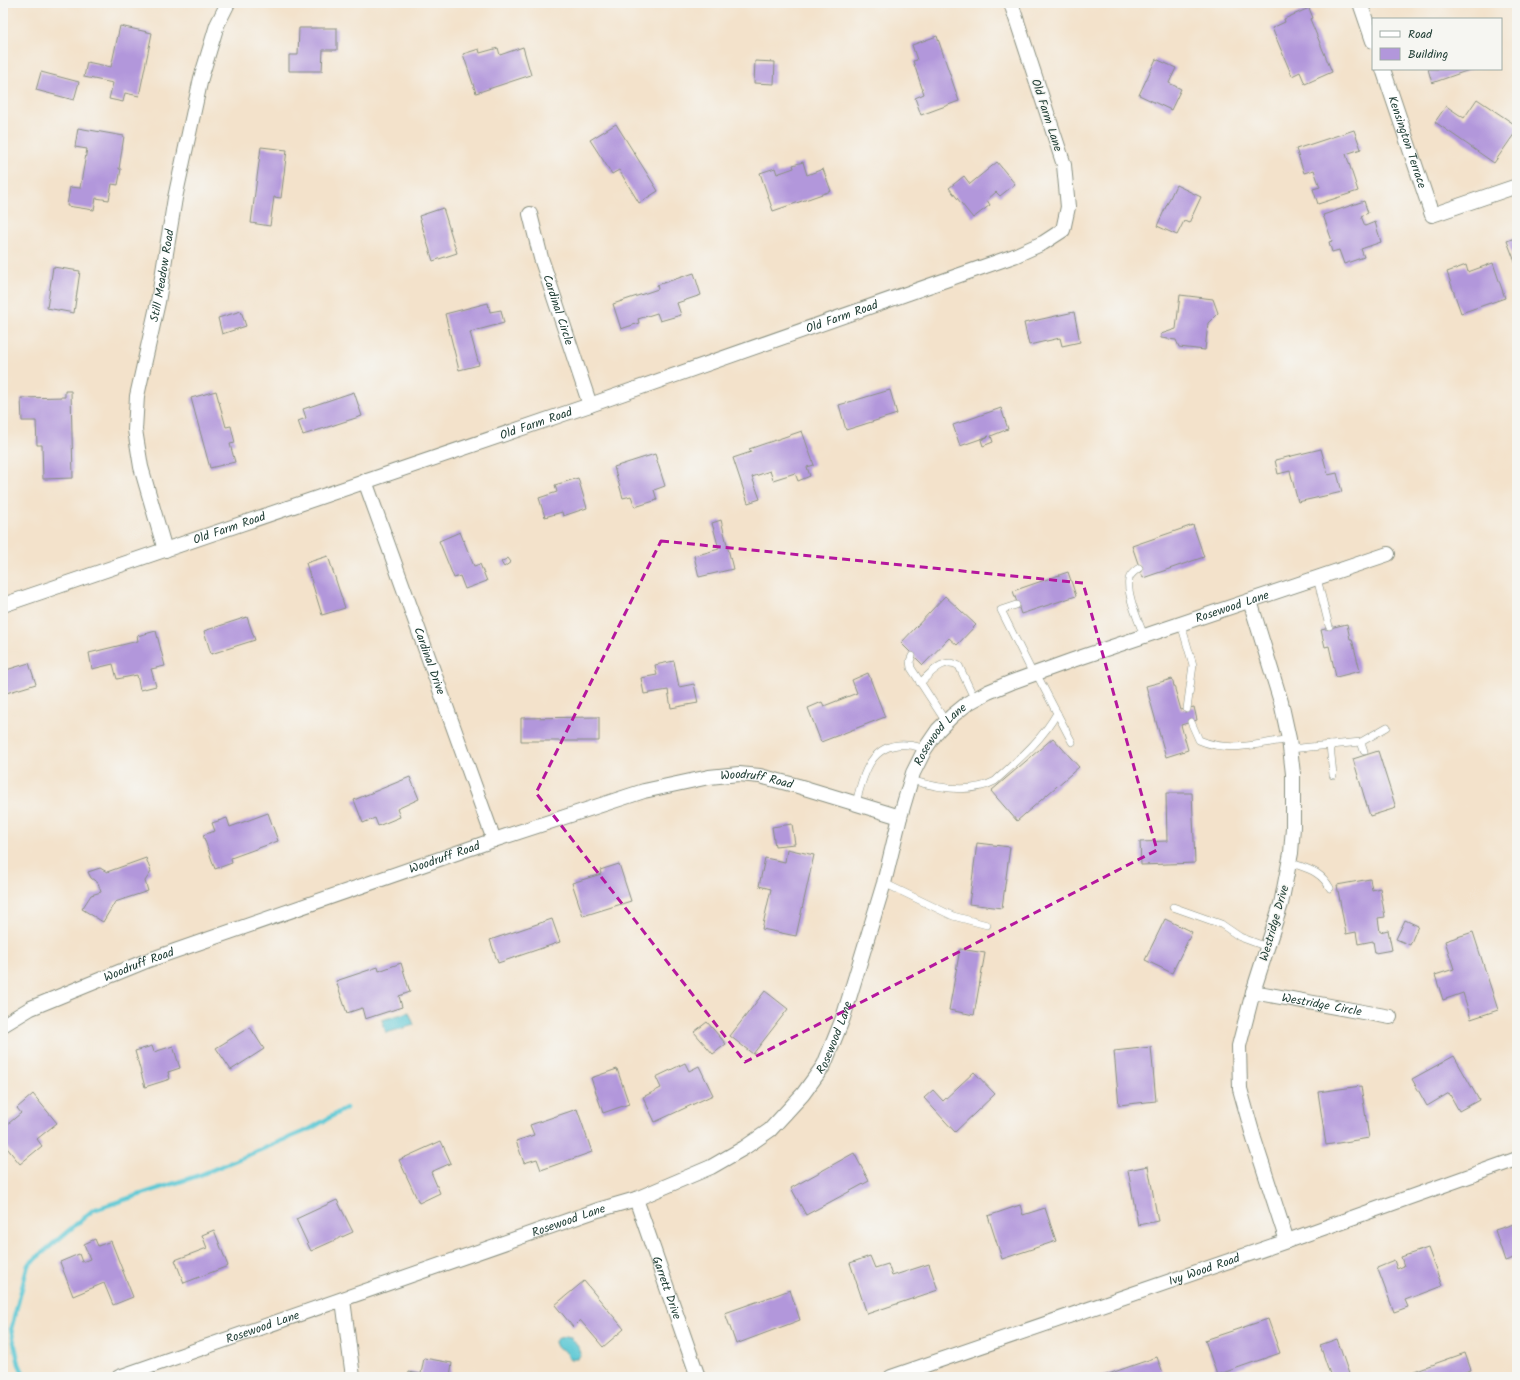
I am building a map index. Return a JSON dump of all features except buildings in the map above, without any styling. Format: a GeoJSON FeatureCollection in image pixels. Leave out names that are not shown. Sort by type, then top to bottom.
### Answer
{"type":"FeatureCollection","features":[{"type":"Feature","properties":{"kind":"street","name":"Still Meadow Road"},"geometry":{"type":"LineString","coordinates":[[166,550],[141,467],[135,430],[137,396],[158,302],[175,198],[202,78],[217,25],[228,3]]}},
{"type":"Feature","properties":{"kind":"street","name":"Old Farm Lane"},"geometry":{"type":"LineString","coordinates":[[1011,3],[1064,165],[1068,207],[1063,230]]}},
{"type":"Feature","properties":{"kind":"street"},"geometry":{"type":"LineString","coordinates":[[1360,3],[1372,38]]}},
{"type":"Feature","properties":{"kind":"street","name":"Kensington Terrace"},"geometry":{"type":"LineString","coordinates":[[1382,70],[1432,215],[1517,186]]}},
{"type":"Feature","properties":{"kind":"street","name":"Cardinal Circle"},"geometry":{"type":"LineString","coordinates":[[530,214],[541,258],[590,405]]}},
{"type":"Feature","properties":{"kind":"street","name":"Old Farm Road"},"geometry":{"type":"LineString","coordinates":[[3,605],[590,405],[1014,256],[1043,243],[1063,230]]}},
{"type":"Feature","properties":{"kind":"street","name":"Cardinal Drive"},"geometry":{"type":"LineString","coordinates":[[365,481],[494,840]]}},
{"type":"Feature","properties":{"kind":"street","name":"Rosewood Lane"},"geometry":{"type":"LineString","coordinates":[[119,1377],[598,1210],[636,1199],[711,1168],[744,1148],[770,1130],[803,1094],[824,1065],[843,1018],[884,883],[900,817],[913,773],[925,749],[938,730],[952,716],[988,692],[1034,674],[1388,554]]}},
{"type":"Feature","properties":{"kind":"street","name":"Westridge Drive"},"geometry":{"type":"LineString","coordinates":[[1250,600],[1281,702],[1293,774],[1294,801],[1289,862],[1281,904],[1253,992],[1239,1046],[1240,1089],[1254,1139],[1287,1242]]}},
{"type":"Feature","properties":{"kind":"street","name":"Woodruff Road"},"geometry":{"type":"LineString","coordinates":[[3,1025],[31,1008],[146,961],[494,840],[644,792],[709,777],[739,774],[760,776],[900,817]]}},
{"type":"Feature","properties":{"kind":"street","name":"Westridge Circle"},"geometry":{"type":"LineString","coordinates":[[1253,992],[1390,1017]]}},
{"type":"Feature","properties":{"kind":"street","name":"Ivy Wood Road"},"geometry":{"type":"LineString","coordinates":[[891,1377],[1287,1242],[1517,1158]]}},
{"type":"Feature","properties":{"kind":"street","name":"Garrett Drive"},"geometry":{"type":"LineString","coordinates":[[636,1199],[698,1377]]}},
{"type":"Feature","properties":{"kind":"street"},"geometry":{"type":"LineString","coordinates":[[343,1300],[352,1377]]}},
{"type":"Feature","properties":{"kind":"lane"},"geometry":{"type":"LineString","coordinates":[[1139,568],[1133,572],[1129,578],[1128,588],[1144,636]]}},
{"type":"Feature","properties":{"kind":"lane"},"geometry":{"type":"LineString","coordinates":[[1317,578],[1329,626]]}},
{"type":"Feature","properties":{"kind":"lane"},"geometry":{"type":"LineString","coordinates":[[1016,604],[1001,610],[1034,674],[1072,742]]}},
{"type":"Feature","properties":{"kind":"lane"},"geometry":{"type":"LineString","coordinates":[[1181,624],[1193,665],[1187,709]]}},
{"type":"Feature","properties":{"kind":"lane"},"geometry":{"type":"LineString","coordinates":[[912,656],[910,661],[911,668],[946,722]]}},
{"type":"Feature","properties":{"kind":"lane"},"geometry":{"type":"LineString","coordinates":[[920,682],[938,667],[947,663],[954,663],[959,666],[975,700]]}},
{"type":"Feature","properties":{"kind":"lane"},"geometry":{"type":"LineString","coordinates":[[911,780],[937,788],[977,788],[988,785],[995,781],[1040,738],[1050,726],[1057,713]]}},
{"type":"Feature","properties":{"kind":"lane"},"geometry":{"type":"LineString","coordinates":[[1191,722],[1199,740],[1209,745],[1230,748],[1289,744],[1330,745],[1361,742],[1388,727]]}},
{"type":"Feature","properties":{"kind":"lane"},"geometry":{"type":"LineString","coordinates":[[1361,742],[1364,751]]}},
{"type":"Feature","properties":{"kind":"lane"},"geometry":{"type":"LineString","coordinates":[[856,803],[865,772],[870,761],[880,752],[889,747],[906,744],[925,749]]}},
{"type":"Feature","properties":{"kind":"lane"},"geometry":{"type":"LineString","coordinates":[[1330,745],[1333,775]]}},
{"type":"Feature","properties":{"kind":"lane"},"geometry":{"type":"LineString","coordinates":[[1289,862],[1314,871],[1325,878],[1330,888]]}},
{"type":"Feature","properties":{"kind":"lane"},"geometry":{"type":"LineString","coordinates":[[884,883],[953,916],[987,925]]}},
{"type":"Feature","properties":{"kind":"lane"},"geometry":{"type":"LineString","coordinates":[[1173,907],[1220,924],[1240,937],[1267,948]]}},
{"type":"Feature","properties":{"kind":"highlighted area"},"geometry":{"type":"Polygon","coordinates":[[[661,541],[1083,583],[1157,850],[745,1062],[536,793],[661,541]]]}},
{"type":"Feature","properties":{"kind":"water"},"geometry":{"type":"Polygon","coordinates":[[[409,1012],[414,1025],[386,1033],[382,1020],[409,1012]]]}},
{"type":"Feature","properties":{"kind":"water"},"geometry":{"type":"Polygon","coordinates":[[[565,1336],[571,1337],[579,1349],[581,1354],[577,1359],[569,1359],[566,1352],[556,1346],[555,1341],[565,1336]]]}},
{"type":"Feature","properties":{"kind":"waterway"},"geometry":{"type":"LineString","coordinates":[[25,1377],[19,1364],[11,1329],[28,1265],[93,1210],[200,1175],[310,1129],[346,1108]]}}]}
